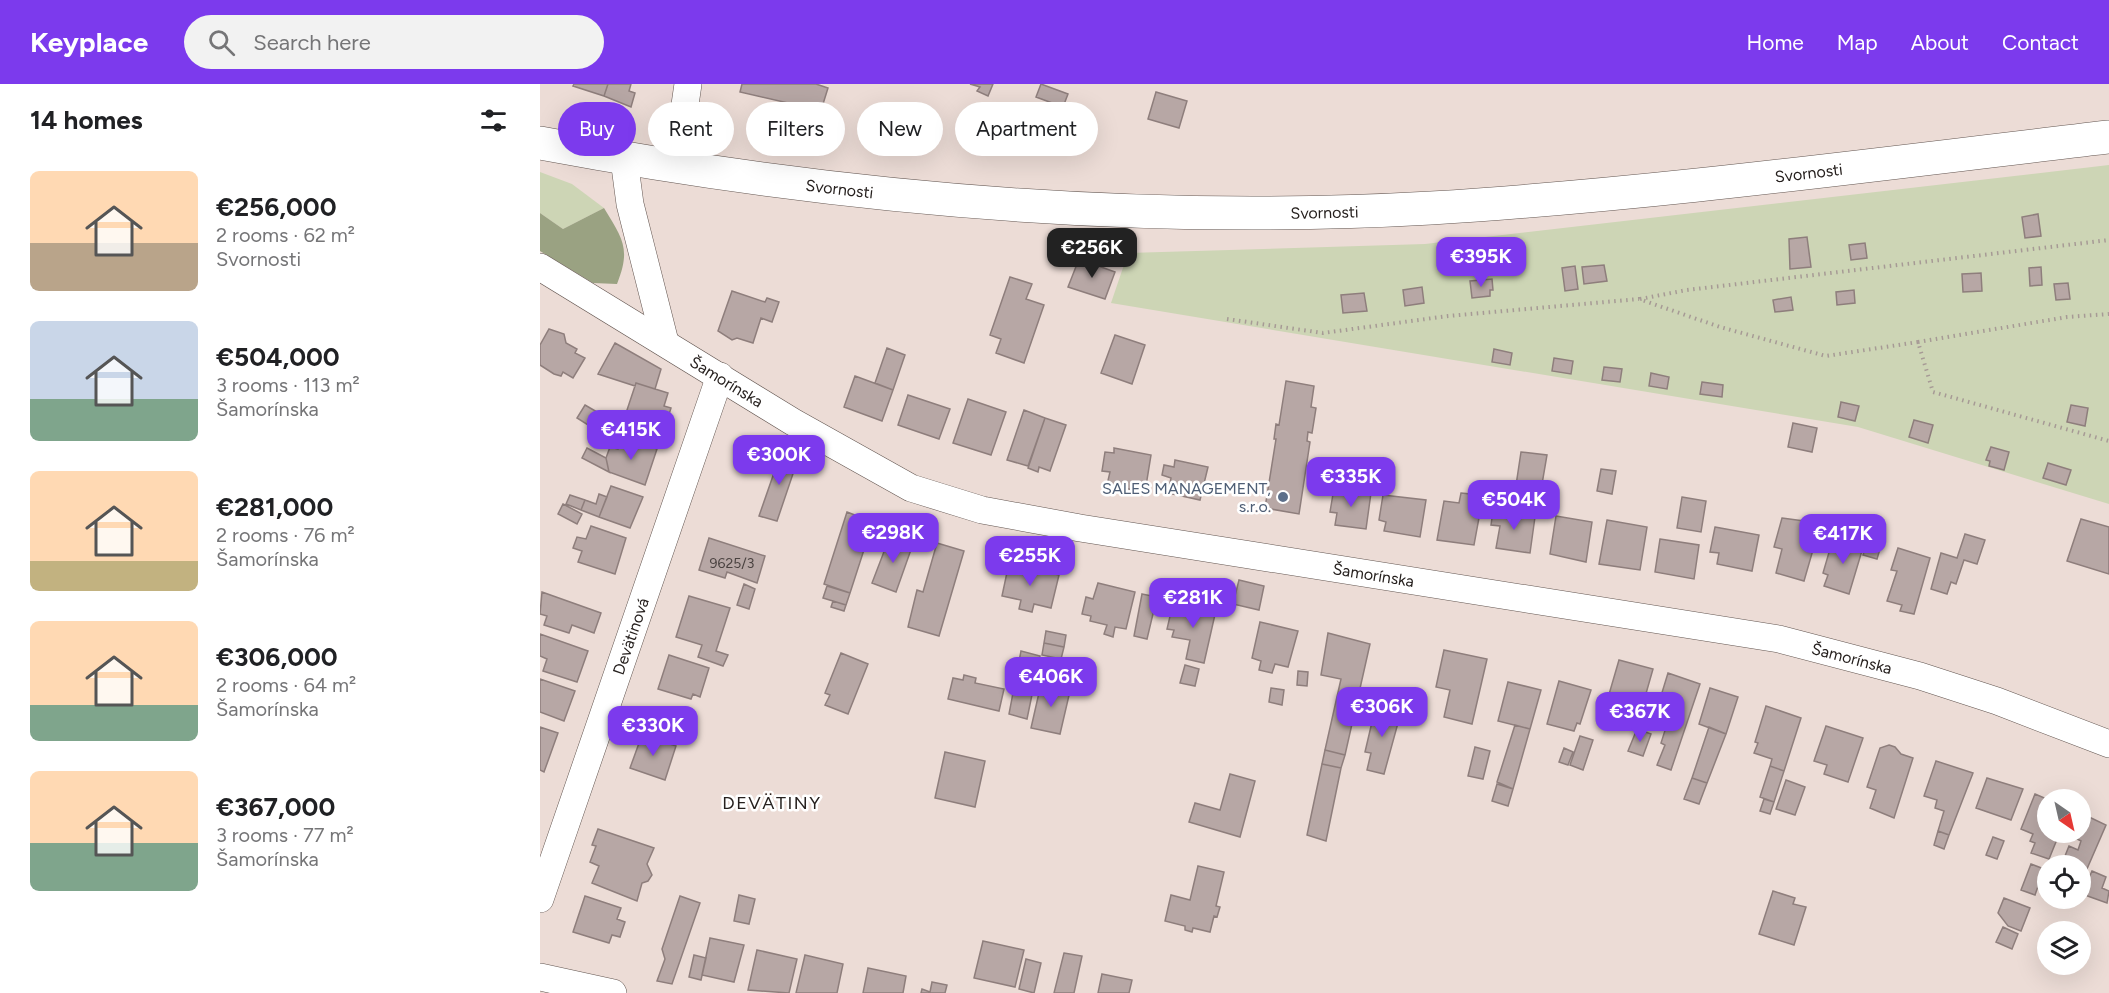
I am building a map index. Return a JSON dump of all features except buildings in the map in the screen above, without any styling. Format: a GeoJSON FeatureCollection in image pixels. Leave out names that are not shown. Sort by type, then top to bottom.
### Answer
{"type":"FeatureCollection","features":[{"type":"Feature","properties":{"kind":"main road","name":"Svornosti"},"geometry":{"type":"LineString","coordinates":[[540,143],[676,167],[835,188],[998,205],[1201,212],[1313,212],[1431,208],[1604,193],[2109,137]]}},
{"type":"Feature","properties":{"kind":"street"},"geometry":{"type":"LineString","coordinates":[[676,167],[688,84]]}},
{"type":"Feature","properties":{"kind":"street"},"geometry":{"type":"LineString","coordinates":[[624,159],[630,204],[665,342]]}},
{"type":"Feature","properties":{"kind":"street","name":"Šamorínska"},"geometry":{"type":"LineString","coordinates":[[540,267],[793,422],[911,488],[982,510],[1174,544],[1497,592],[1779,639],[1885,665],[1997,701],[2109,744]]}},
{"type":"Feature","properties":{"kind":"street","name":"Devätinová"},"geometry":{"type":"LineString","coordinates":[[540,899],[720,376]]}},
{"type":"Feature","properties":{"kind":"street"},"geometry":{"type":"LineString","coordinates":[[540,977],[613,993]]}},
{"type":"Feature","properties":{"kind":"path"},"geometry":{"type":"LineString","coordinates":[[1227,319],[1323,333],[1448,316],[1639,299],[1687,290],[2109,240]]}},
{"type":"Feature","properties":{"kind":"path"},"geometry":{"type":"LineString","coordinates":[[1639,299],[1720,327],[1826,356],[2067,318],[2109,314]]}},
{"type":"Feature","properties":{"kind":"path"},"geometry":{"type":"LineString","coordinates":[[1918,342],[1933,392],[2109,441]]}},
{"type":"Feature","properties":{"kind":"green space"},"geometry":{"type":"Polygon","coordinates":[[[2109,165],[2109,504],[1858,427],[1111,303],[1128,253],[1425,244],[2109,165]]]}},
{"type":"Feature","properties":{"kind":"green space"},"geometry":{"type":"Polygon","coordinates":[[[540,172],[572,184],[604,208],[563,229],[540,213],[540,172]]]}},
{"type":"Feature","properties":{"kind":"green space"},"geometry":{"type":"Polygon","coordinates":[[[604,208],[623,245],[624,262],[617,284],[593,283],[540,251],[540,213],[563,229],[604,208]]]}},
{"type":"Feature","properties":{"kind":"place","name":"SALES MANAGEMENT, s.r.o."},"geometry":{"type":"Point","coordinates":[1283,497]}},
{"type":"Feature","properties":{"kind":"district","name":"DEVÄTINY"},"geometry":{"type":"Point","coordinates":[772,803]}}]}
